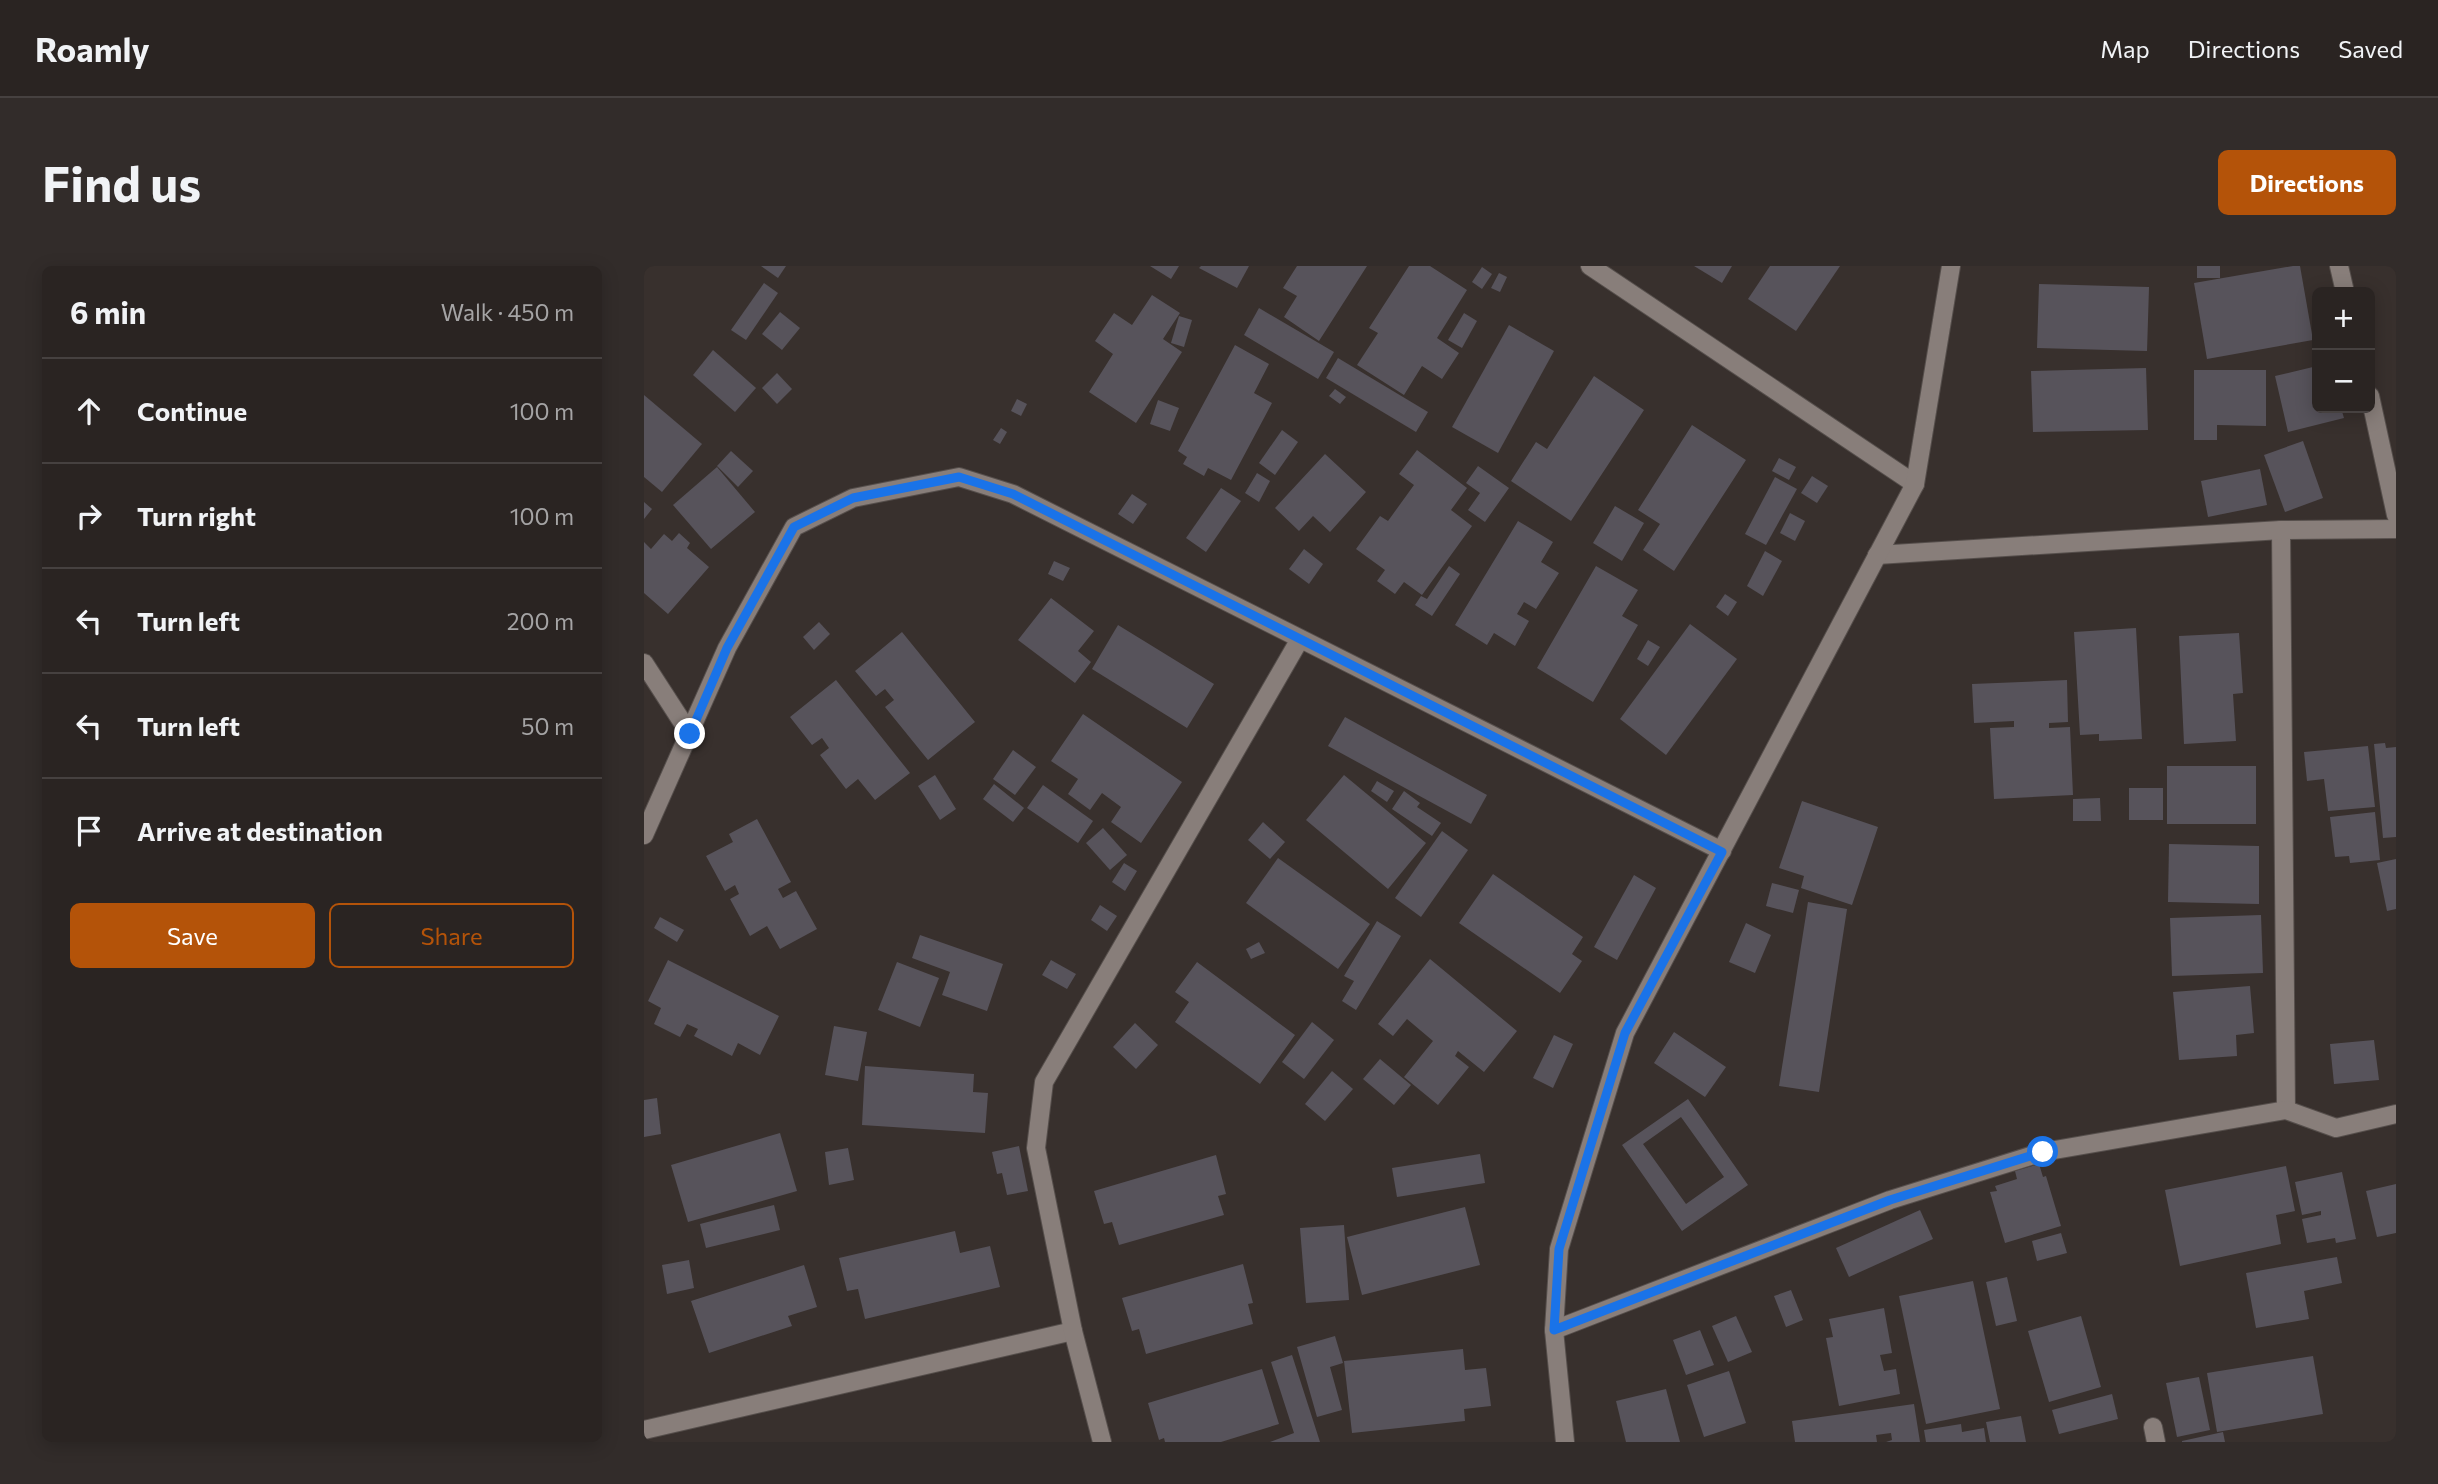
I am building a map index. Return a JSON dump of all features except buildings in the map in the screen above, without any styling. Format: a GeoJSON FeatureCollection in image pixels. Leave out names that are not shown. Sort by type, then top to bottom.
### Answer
{"type":"FeatureCollection","features":[{"type":"Feature","properties":{"kind":"street"},"geometry":{"type":"LineString","coordinates":[[1590,266],[1915,484]]}},
{"type":"Feature","properties":{"kind":"street"},"geometry":{"type":"LineString","coordinates":[[1565,1442],[1554,1330],[1559,1249],[1625,1033],[1915,484],[1951,266]]}},
{"type":"Feature","properties":{"kind":"street"},"geometry":{"type":"LineString","coordinates":[[2339,266],[2344,287]]}},
{"type":"Feature","properties":{"kind":"street"},"geometry":{"type":"LineString","coordinates":[[2374,413],[2396,515]]}},
{"type":"Feature","properties":{"kind":"street"},"geometry":{"type":"LineString","coordinates":[[644,835],[727,648],[794,527],[853,498],[959,477],[1013,494],[1722,852]]}},
{"type":"Feature","properties":{"kind":"street"},"geometry":{"type":"LineString","coordinates":[[1878,555],[2281,530],[2396,529]]}},
{"type":"Feature","properties":{"kind":"street"},"geometry":{"type":"LineString","coordinates":[[2281,530],[2286,1110]]}},
{"type":"Feature","properties":{"kind":"street"},"geometry":{"type":"LineString","coordinates":[[1102,1442],[1073,1331],[1035,1148],[1044,1082],[1300,639]]}},
{"type":"Feature","properties":{"kind":"street"},"geometry":{"type":"LineString","coordinates":[[644,663],[690,734]]}},
{"type":"Feature","properties":{"kind":"street"},"geometry":{"type":"LineString","coordinates":[[1554,1330],[1890,1200],[2043,1152],[2286,1110],[2336,1128],[2396,1114]]}},
{"type":"Feature","properties":{"kind":"street"},"geometry":{"type":"LineString","coordinates":[[644,1430],[1073,1331]]}},
{"type":"Feature","properties":{"kind":"route"},"geometry":{"type":"LineString","coordinates":[[690,734],[727,648],[794,527],[853,498],[959,477],[1013,494],[1722,852],[1625,1033],[1559,1249],[1554,1330],[1890,1200],[2043,1152]]}}]}
